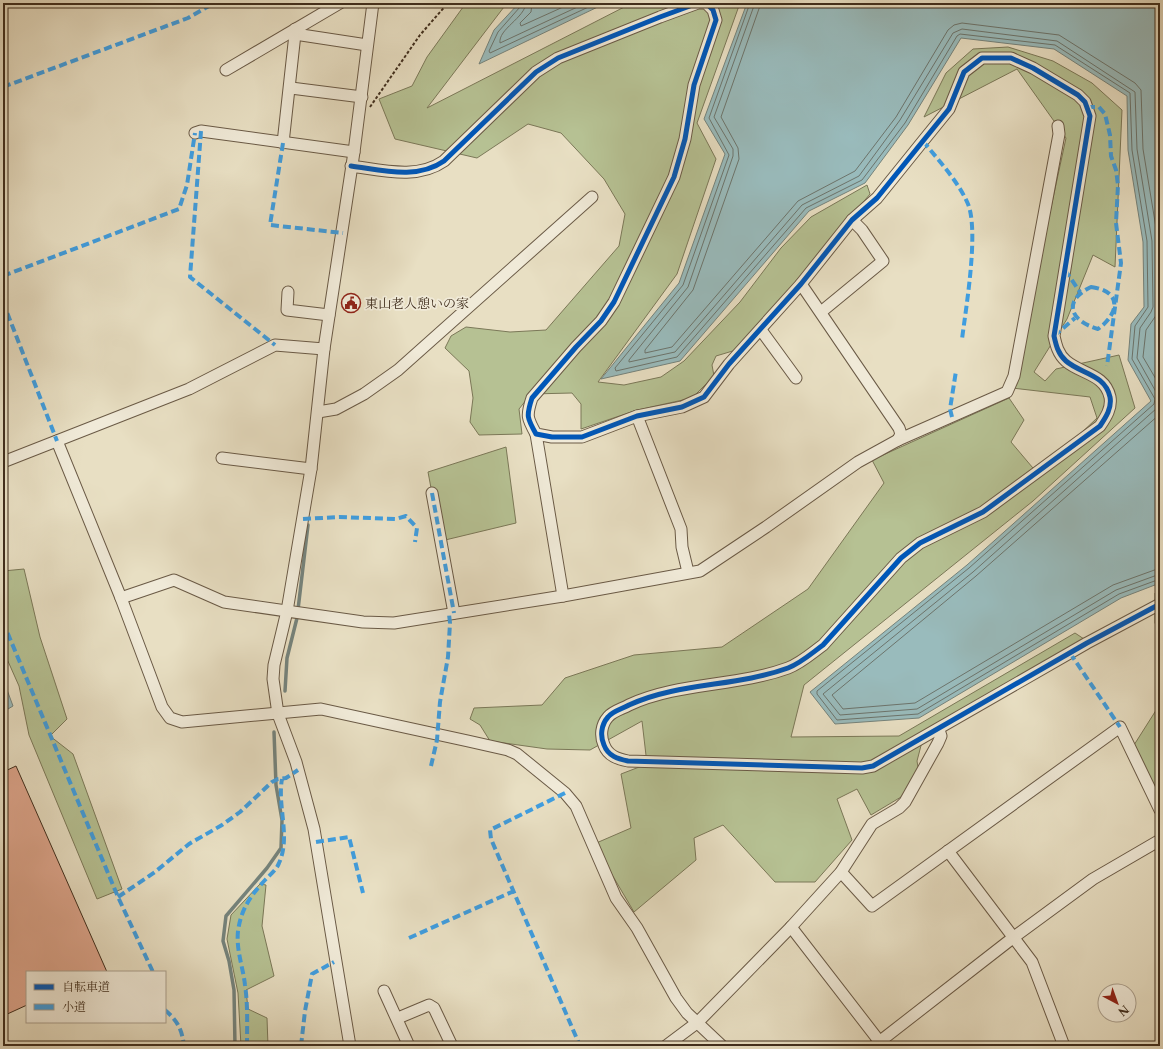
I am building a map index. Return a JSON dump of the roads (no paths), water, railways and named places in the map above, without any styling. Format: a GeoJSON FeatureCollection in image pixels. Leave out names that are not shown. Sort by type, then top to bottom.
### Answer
{"type":"FeatureCollection","features":[{"type":"Feature","properties":{"kind":"street"},"geometry":{"type":"LineString","coordinates":[[226,70],[295,32],[340,3]]}},
{"type":"Feature","properties":{"kind":"street"},"geometry":{"type":"LineString","coordinates":[[350,1046],[314,829],[296,762],[278,714],[273,678],[274,665],[287,611],[310,469],[318,412],[324,349],[362,97],[373,3]]}},
{"type":"Feature","properties":{"kind":"street"},"geometry":{"type":"LineString","coordinates":[[352,166],[410,172],[436,167],[536,72],[558,58],[698,3],[706,3],[714,10],[716,20],[694,85],[685,139],[674,177],[614,302],[601,321],[576,347],[532,398],[528,409],[528,420],[536,434],[564,596]]}},
{"type":"Feature","properties":{"kind":"street"},"geometry":{"type":"LineString","coordinates":[[295,32],[367,45]]}},
{"type":"Feature","properties":{"kind":"street"},"geometry":{"type":"LineString","coordinates":[[283,143],[291,88],[295,32]]}},
{"type":"Feature","properties":{"kind":"street"},"geometry":{"type":"LineString","coordinates":[[536,434],[552,437],[582,437],[637,416],[682,406],[704,397],[729,364],[801,284],[852,220],[877,198],[949,109],[964,72],[982,58],[1011,58],[1033,68],[1078,95],[1088,107],[1090,122],[1054,336],[1058,352],[1065,361],[1100,380],[1108,389],[1110,403],[1106,418],[1100,426],[983,512],[920,543],[901,558],[823,645],[809,656],[789,668],[679,689],[642,700],[608,717],[604,723],[601,738],[610,754],[617,759],[628,761],[862,768],[873,766],[939,730],[1094,639],[1160,604]]}},
{"type":"Feature","properties":{"kind":"street"},"geometry":{"type":"LineString","coordinates":[[291,88],[362,97]]}},
{"type":"Feature","properties":{"kind":"street"},"geometry":{"type":"LineString","coordinates":[[121,598],[174,580],[224,602],[363,622],[394,623],[564,596],[700,571],[766,527],[858,462],[898,440],[1008,392],[1012,385],[1059,134],[1058,126]]}},
{"type":"Feature","properties":{"kind":"street"},"geometry":{"type":"LineString","coordinates":[[195,133],[201,131],[354,152]]}},
{"type":"Feature","properties":{"kind":"street"},"geometry":{"type":"LineString","coordinates":[[318,412],[336,409],[364,394],[398,370],[592,197]]}},
{"type":"Feature","properties":{"kind":"street"},"geometry":{"type":"LineString","coordinates":[[821,312],[883,261],[862,230],[852,220]]}},
{"type":"Feature","properties":{"kind":"street"},"geometry":{"type":"LineString","coordinates":[[801,284],[899,428],[901,434],[898,440]]}},
{"type":"Feature","properties":{"kind":"street"},"geometry":{"type":"LineString","coordinates":[[288,292],[287,310],[330,315]]}},
{"type":"Feature","properties":{"kind":"street"},"geometry":{"type":"LineString","coordinates":[[761,330],[796,378]]}},
{"type":"Feature","properties":{"kind":"street"},"geometry":{"type":"LineString","coordinates":[[3,462],[189,389],[274,346],[324,349]]}},
{"type":"Feature","properties":{"kind":"street"},"geometry":{"type":"LineString","coordinates":[[637,416],[681,529],[682,547],[688,572]]}},
{"type":"Feature","properties":{"kind":"street"},"geometry":{"type":"LineString","coordinates":[[57,441],[121,598],[162,707],[170,718],[182,722],[321,709],[508,750],[517,754],[565,794],[576,806],[616,898],[637,928],[676,998],[687,1013],[722,1046]]}},
{"type":"Feature","properties":{"kind":"street"},"geometry":{"type":"LineString","coordinates":[[222,458],[310,469]]}},
{"type":"Feature","properties":{"kind":"street"},"geometry":{"type":"LineString","coordinates":[[432,493],[454,613]]}},
{"type":"Feature","properties":{"kind":"street"},"geometry":{"type":"LineString","coordinates":[[841,872],[872,906],[1120,727],[1160,810]]}},
{"type":"Feature","properties":{"kind":"street"},"geometry":{"type":"LineString","coordinates":[[666,1046],[698,1022],[791,927],[841,872],[872,824],[899,808],[905,802],[938,743],[941,736],[939,730]]}},
{"type":"Feature","properties":{"kind":"street"},"geometry":{"type":"LineString","coordinates":[[791,927],[879,1045],[1014,937],[1093,879],[1160,840]]}},
{"type":"Feature","properties":{"kind":"street"},"geometry":{"type":"LineString","coordinates":[[948,851],[1032,962],[1064,1046]]}},
{"type":"Feature","properties":{"kind":"street"},"geometry":{"type":"LineString","coordinates":[[384,991],[398,1018],[409,1046]]}},
{"type":"Feature","properties":{"kind":"street"},"geometry":{"type":"LineString","coordinates":[[398,1018],[429,1006],[434,1008],[452,1046]]}},
{"type":"Feature","properties":{"kind":"water"},"geometry":{"type":"Polygon","coordinates":[[[519,3],[606,3],[479,64],[494,30],[519,3]]]}},
{"type":"Feature","properties":{"kind":"water"},"geometry":{"type":"Polygon","coordinates":[[[747,3],[1160,3],[1160,583],[1121,598],[919,718],[835,724],[810,692],[967,565],[1151,401],[1128,360],[1131,324],[1144,307],[1143,242],[1128,150],[1127,96],[1054,49],[961,38],[908,125],[865,183],[809,211],[680,361],[601,379],[679,283],[725,154],[704,119],[747,3]]]}},
{"type":"Feature","properties":{"kind":"water"},"geometry":{"type":"Polygon","coordinates":[[[3,679],[13,706],[3,712],[3,679]]]}},
{"type":"Feature","properties":{"kind":"waterway"},"geometry":{"type":"LineString","coordinates":[[285,691],[287,658],[297,618],[308,525]]}},
{"type":"Feature","properties":{"kind":"waterway"},"geometry":{"type":"LineString","coordinates":[[235,1046],[234,990],[229,961],[223,941],[226,916],[267,868],[281,848],[282,820],[276,785],[274,732]]}},
{"type":"Feature","properties":{"kind":"place","name":"東山老人憩いの家"},"geometry":{"type":"Point","coordinates":[351,303]}}]}
